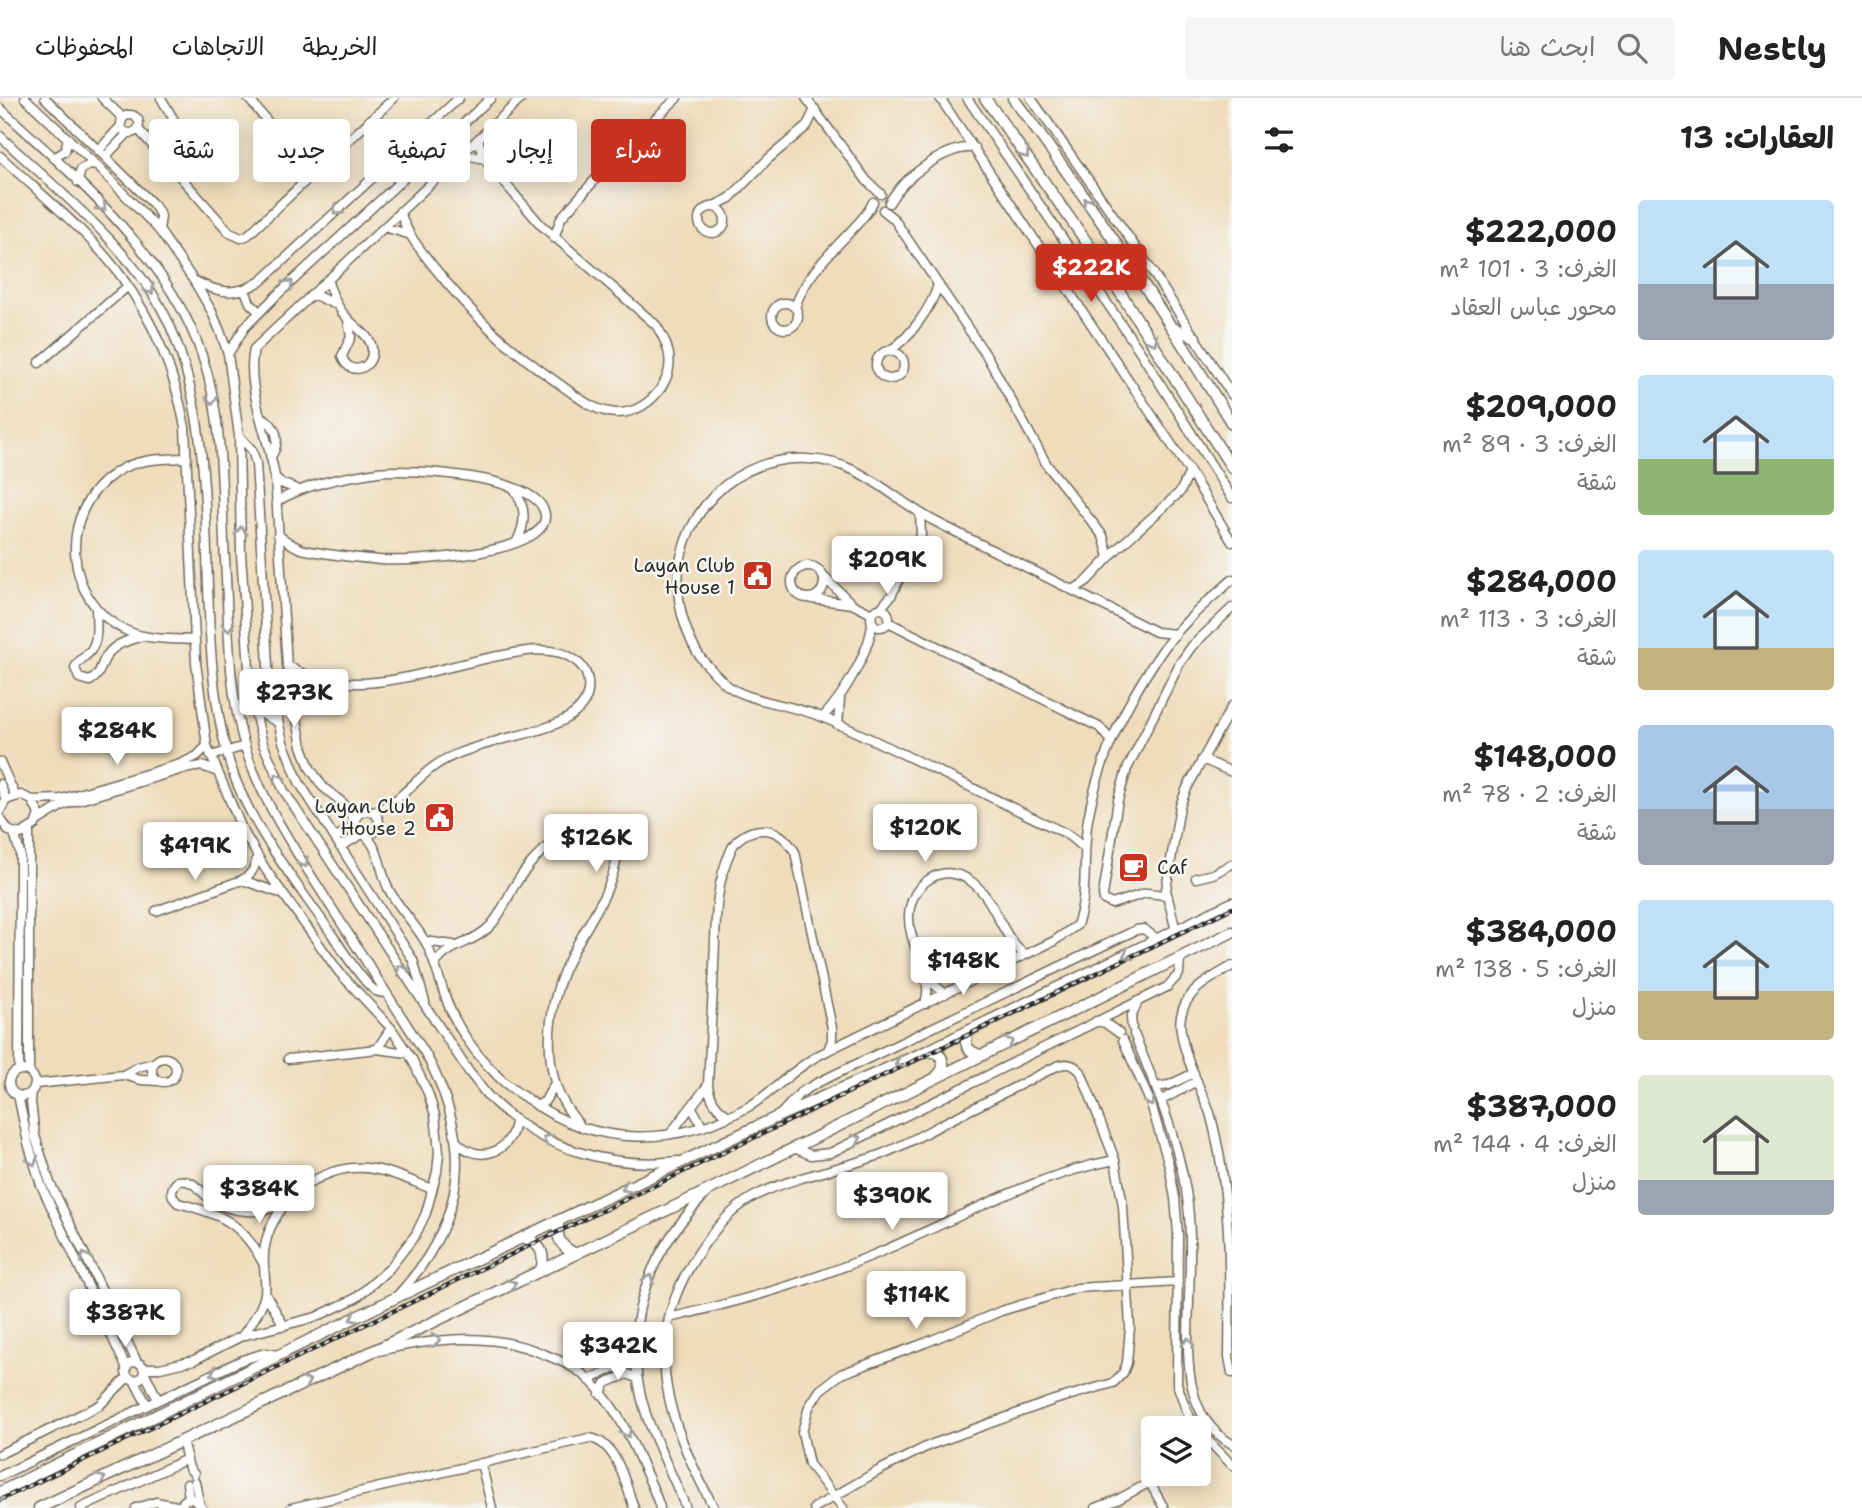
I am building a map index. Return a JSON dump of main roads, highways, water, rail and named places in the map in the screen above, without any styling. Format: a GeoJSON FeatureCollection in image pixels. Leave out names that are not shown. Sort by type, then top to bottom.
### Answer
{"type":"FeatureCollection","features":[{"type":"Feature","properties":{"kind":"main road"},"geometry":{"type":"LineString","coordinates":[[985,98],[1108,274],[1232,468]]}},
{"type":"Feature","properties":{"kind":"main road"},"geometry":{"type":"LineString","coordinates":[[1013,98],[1101,221],[1232,424]]}},
{"type":"Feature","properties":{"kind":"main road"},"geometry":{"type":"LineString","coordinates":[[1171,327],[1195,337]]}},
{"type":"Feature","properties":{"kind":"main road"},"geometry":{"type":"LineString","coordinates":[[0,1492],[395,1298],[779,1116],[927,1051],[1232,903]]}},
{"type":"Feature","properties":{"kind":"main road"},"geometry":{"type":"LineString","coordinates":[[39,1508],[711,1189],[1232,932]]}},
{"type":"Feature","properties":{"kind":"main road"},"geometry":{"type":"LineString","coordinates":[[970,1030],[967,1047],[971,1052],[983,1055]]}},
{"type":"Feature","properties":{"kind":"main road"},"geometry":{"type":"LineString","coordinates":[[927,1051],[933,1051],[942,1057],[943,1068],[936,1077]]}},
{"type":"Feature","properties":{"kind":"main road"},"geometry":{"type":"LineString","coordinates":[[559,1220],[557,1232],[560,1242],[567,1250],[576,1254]]}},
{"type":"Feature","properties":{"kind":"main road"},"geometry":{"type":"LineString","coordinates":[[523,1237],[534,1241],[542,1251],[544,1261],[541,1270]]}},
{"type":"Feature","properties":{"kind":"railway"},"geometry":{"type":"LineString","coordinates":[[0,1500],[1232,908]]}},
{"type":"Feature","properties":{"kind":"place","name":"Layan Club House 1"},"geometry":{"type":"Point","coordinates":[758,576]}},
{"type":"Feature","properties":{"kind":"place","name":"Layan Club House 2"},"geometry":{"type":"Point","coordinates":[439,817]}},
{"type":"Feature","properties":{"kind":"place","name":"Caf"},"geometry":{"type":"Point","coordinates":[1134,867]}}]}
